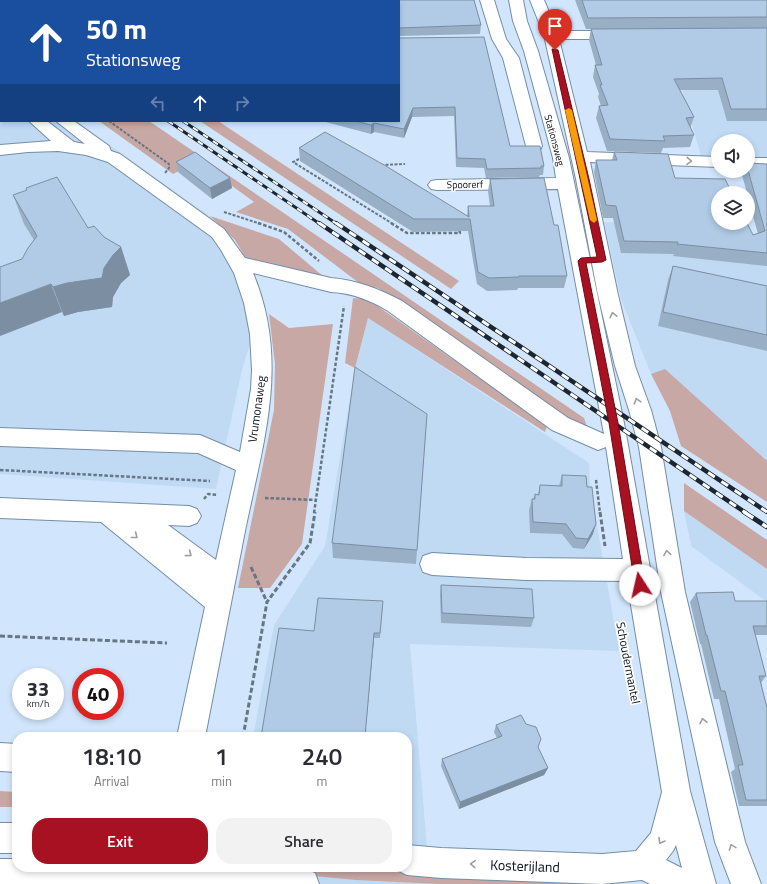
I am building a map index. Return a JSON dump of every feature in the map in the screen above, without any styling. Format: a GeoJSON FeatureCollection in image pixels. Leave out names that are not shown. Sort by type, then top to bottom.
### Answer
{"type":"FeatureCollection","features":[{"type":"Feature","properties":{"kind":"street","name":"Stationsweg"},"geometry":{"type":"LineString","coordinates":[[487,0],[492,40],[511,58],[534,146]]}},
{"type":"Feature","properties":{"kind":"street","name":"Stationsweg"},"geometry":{"type":"LineString","coordinates":[[504,0],[520,21]]}},
{"type":"Feature","properties":{"kind":"street","name":"Stationsweg"},"geometry":{"type":"LineString","coordinates":[[516,0],[520,21],[531,51],[561,158],[612,415]]}},
{"type":"Feature","properties":{"kind":"street","name":"Stationsweg"},"geometry":{"type":"LineString","coordinates":[[537,0],[551,35],[580,158],[625,366],[638,403],[647,439],[657,486],[674,592],[730,842],[746,884]]}},
{"type":"Feature","properties":{"kind":"street"},"geometry":{"type":"LineString","coordinates":[[551,35],[636,35]]}},
{"type":"Feature","properties":{"kind":"street"},"geometry":{"type":"LineString","coordinates":[[38,122],[69,147]]}},
{"type":"Feature","properties":{"kind":"street"},"geometry":{"type":"LineString","coordinates":[[65,122],[114,158]]}},
{"type":"Feature","properties":{"kind":"street","name":"Vrumonaweg"},"geometry":{"type":"LineString","coordinates":[[0,150],[40,146],[69,147],[96,151],[114,158],[218,233],[238,262],[251,291],[258,316],[262,349],[262,383],[248,465],[252,497],[221,592],[192,732]]}},
{"type":"Feature","properties":{"kind":"street"},"geometry":{"type":"LineString","coordinates":[[580,158],[711,162]]}},
{"type":"Feature","properties":{"kind":"street"},"geometry":{"type":"LineString","coordinates":[[755,163],[767,163]]}},
{"type":"Feature","properties":{"kind":"street","name":"Spoorerf"},"geometry":{"type":"LineString","coordinates":[[437,185],[566,183]]}},
{"type":"Feature","properties":{"kind":"street"},"geometry":{"type":"LineString","coordinates":[[581,261],[602,260]]}},
{"type":"Feature","properties":{"kind":"street"},"geometry":{"type":"LineString","coordinates":[[238,262],[273,272],[331,285],[344,286],[378,296],[395,306],[560,424],[598,441]]}},
{"type":"Feature","properties":{"kind":"street","name":"Schoudermantel"},"geometry":{"type":"LineString","coordinates":[[612,415],[637,570],[676,791],[701,884]]}},
{"type":"Feature","properties":{"kind":"street"},"geometry":{"type":"LineString","coordinates":[[0,437],[200,444],[248,465]]}},
{"type":"Feature","properties":{"kind":"street"},"geometry":{"type":"LineString","coordinates":[[0,508],[189,516]]}},
{"type":"Feature","properties":{"kind":"street"},"geometry":{"type":"LineString","coordinates":[[104,512],[221,592]]}},
{"type":"Feature","properties":{"kind":"street"},"geometry":{"type":"LineString","coordinates":[[135,513],[221,592]]}},
{"type":"Feature","properties":{"kind":"street"},"geometry":{"type":"LineString","coordinates":[[432,564],[526,569],[637,570]]}},
{"type":"Feature","properties":{"kind":"street"},"geometry":{"type":"LineString","coordinates":[[0,757],[12,758]]}},
{"type":"Feature","properties":{"kind":"street"},"geometry":{"type":"LineString","coordinates":[[676,791],[663,841],[642,865],[682,884]]}},
{"type":"Feature","properties":{"kind":"street"},"geometry":{"type":"LineString","coordinates":[[0,838],[12,838]]}},
{"type":"Feature","properties":{"kind":"street","name":"Kosterijland"},"geometry":{"type":"LineString","coordinates":[[412,860],[441,863],[602,869],[642,865]]}},
{"type":"Feature","properties":{"kind":"street"},"geometry":{"type":"LineString","coordinates":[[0,874],[161,874],[304,884]]}},
{"type":"Feature","properties":{"kind":"path"},"geometry":{"type":"LineString","coordinates":[[110,122],[169,164],[169,168],[165,173]]}},
{"type":"Feature","properties":{"kind":"path"},"geometry":{"type":"LineString","coordinates":[[307,154],[294,162],[406,233],[460,233],[458,225]]}},
{"type":"Feature","properties":{"kind":"path"},"geometry":{"type":"LineString","coordinates":[[378,165],[405,164]]}},
{"type":"Feature","properties":{"kind":"path"},"geometry":{"type":"LineString","coordinates":[[598,441],[595,466],[602,530],[610,570]]}},
{"type":"Feature","properties":{"kind":"path"},"geometry":{"type":"LineString","coordinates":[[0,470],[210,481]]}},
{"type":"Feature","properties":{"kind":"path"},"geometry":{"type":"LineString","coordinates":[[189,516],[208,494],[316,500]]}},
{"type":"Feature","properties":{"kind":"path"},"geometry":{"type":"LineString","coordinates":[[0,636],[167,643]]}},
{"type":"Feature","properties":{"kind":"shaded area"},"geometry":{"type":"Polygon","coordinates":[[[682,90],[767,90],[767,157],[755,157],[755,134],[711,134],[711,156],[701,156],[682,90]]]}},
{"type":"Feature","properties":{"kind":"shaded area"},"geometry":{"type":"Polygon","coordinates":[[[0,122],[77,122],[229,230],[263,302],[242,370],[216,489],[0,474],[0,122]]]}},
{"type":"Feature","properties":{"kind":"shaded area"},"geometry":{"type":"Polygon","coordinates":[[[100,122],[150,122],[584,418],[589,433],[378,288],[363,286],[288,229],[236,212],[254,202],[198,161],[173,174],[100,122]]]}},
{"type":"Feature","properties":{"kind":"shaded area"},"geometry":{"type":"Polygon","coordinates":[[[201,122],[220,122],[459,281],[451,289],[201,122]]]}},
{"type":"Feature","properties":{"kind":"shaded area"},"geometry":{"type":"Polygon","coordinates":[[[210,216],[279,239],[330,282],[248,262],[235,240],[210,216]]]}},
{"type":"Feature","properties":{"kind":"shaded area"},"geometry":{"type":"Polygon","coordinates":[[[604,222],[689,222],[711,227],[711,230],[724,230],[767,240],[767,490],[651,374],[621,299],[604,222]]]}},
{"type":"Feature","properties":{"kind":"shaded area"},"geometry":{"type":"Polygon","coordinates":[[[353,298],[367,299],[386,312],[547,426],[545,432],[368,318],[355,368],[345,363],[353,298]]]}},
{"type":"Feature","properties":{"kind":"shaded area"},"geometry":{"type":"Polygon","coordinates":[[[269,314],[289,328],[333,324],[302,544],[270,588],[238,588],[274,410],[275,364],[269,314]]]}},
{"type":"Feature","properties":{"kind":"shaded area"},"geometry":{"type":"Polygon","coordinates":[[[368,318],[589,463],[590,484],[619,651],[410,644],[430,884],[158,884],[174,872],[412,872],[412,732],[254,732],[274,625],[325,546],[355,368],[368,318]]]}},
{"type":"Feature","properties":{"kind":"shaded area"},"geometry":{"type":"Polygon","coordinates":[[[665,369],[767,461],[767,502],[681,446],[670,411],[651,374],[665,369]]]}},
{"type":"Feature","properties":{"kind":"shaded area"},"geometry":{"type":"Polygon","coordinates":[[[684,483],[767,540],[767,569],[684,511],[684,483]]]}},
{"type":"Feature","properties":{"kind":"shaded area"},"geometry":{"type":"Polygon","coordinates":[[[684,511],[767,569],[767,602],[691,546],[684,511]]]}},
{"type":"Feature","properties":{"kind":"shaded area"},"geometry":{"type":"Polygon","coordinates":[[[0,791],[12,792],[12,807],[0,807],[0,791]]]}},
{"type":"Feature","properties":{"kind":"shaded area"},"geometry":{"type":"Polygon","coordinates":[[[412,871],[592,882],[592,884],[438,884],[356,880],[272,872],[412,871]]]}},
{"type":"Feature","properties":{"kind":"building"},"geometry":{"type":"Polygon","coordinates":[[[400,0],[474,0],[481,25],[400,28],[400,0]]]}},
{"type":"Feature","properties":{"kind":"building"},"geometry":{"type":"Polygon","coordinates":[[[582,0],[767,0],[767,17],[588,18],[582,0]]]}},
{"type":"Feature","properties":{"kind":"building"},"geometry":{"type":"Polygon","coordinates":[[[767,28],[767,109],[731,109],[722,78],[674,79],[694,117],[686,118],[694,135],[663,136],[665,141],[610,139],[599,106],[608,105],[600,85],[602,85],[595,65],[602,65],[591,29],[767,28]]]}},
{"type":"Feature","properties":{"kind":"building"},"geometry":{"type":"Polygon","coordinates":[[[484,37],[510,146],[540,146],[544,166],[541,166],[541,168],[487,169],[485,159],[457,158],[455,107],[413,108],[404,129],[374,123],[371,125],[360,122],[400,122],[400,38],[484,37]]]}},
{"type":"Feature","properties":{"kind":"building"},"geometry":{"type":"Polygon","coordinates":[[[325,132],[386,166],[469,217],[468,206],[494,206],[490,179],[544,178],[554,225],[558,225],[567,276],[519,276],[489,278],[478,272],[470,219],[414,219],[299,148],[325,132]]]}},
{"type":"Feature","properties":{"kind":"building"},"geometry":{"type":"Polygon","coordinates":[[[195,152],[230,178],[210,188],[176,162],[195,152]]]}},
{"type":"Feature","properties":{"kind":"building"},"geometry":{"type":"Polygon","coordinates":[[[614,152],[668,154],[675,178],[725,179],[728,186],[711,186],[711,230],[750,230],[753,235],[765,231],[755,195],[755,186],[752,186],[750,178],[755,178],[755,163],[767,164],[767,253],[677,244],[678,242],[624,241],[616,206],[606,205],[596,160],[617,160],[614,152]]]}},
{"type":"Feature","properties":{"kind":"building"},"geometry":{"type":"Polygon","coordinates":[[[57,177],[88,228],[94,226],[104,237],[121,247],[104,268],[102,278],[67,283],[53,287],[51,284],[0,303],[0,267],[22,259],[37,236],[13,195],[27,190],[26,188],[57,177]]]}},
{"type":"Feature","properties":{"kind":"building"},"geometry":{"type":"Polygon","coordinates":[[[673,266],[767,286],[767,335],[663,312],[673,266]]]}},
{"type":"Feature","properties":{"kind":"building"},"geometry":{"type":"Polygon","coordinates":[[[355,367],[427,414],[417,550],[332,543],[355,367]]]}},
{"type":"Feature","properties":{"kind":"building"},"geometry":{"type":"Polygon","coordinates":[[[562,475],[586,476],[587,487],[592,487],[596,524],[588,539],[576,538],[566,524],[533,522],[532,499],[535,499],[535,494],[539,495],[540,485],[562,486],[562,475]]]}},
{"type":"Feature","properties":{"kind":"building"},"geometry":{"type":"Polygon","coordinates":[[[441,585],[532,589],[534,618],[442,613],[441,585]]]}},
{"type":"Feature","properties":{"kind":"building"},"geometry":{"type":"Polygon","coordinates":[[[733,592],[735,601],[767,601],[767,626],[753,626],[766,676],[759,676],[767,708],[767,800],[746,800],[738,765],[743,765],[725,691],[721,691],[696,593],[733,592]]]}},
{"type":"Feature","properties":{"kind":"building"},"geometry":{"type":"Polygon","coordinates":[[[318,598],[383,601],[380,633],[374,633],[365,732],[262,732],[279,628],[314,631],[318,598]]]}},
{"type":"Feature","properties":{"kind":"building"},"geometry":{"type":"Polygon","coordinates":[[[521,715],[526,724],[536,727],[541,739],[538,747],[548,768],[460,802],[442,759],[502,736],[496,725],[521,715]]]}},
{"type":"Feature","properties":{"kind":"railway"},"geometry":{"type":"LineString","coordinates":[[169,122],[320,224]]}},
{"type":"Feature","properties":{"kind":"railway"},"geometry":{"type":"LineString","coordinates":[[184,122],[337,224]]}},
{"type":"Feature","properties":{"kind":"railway"},"geometry":{"type":"LineString","coordinates":[[319,223],[746,513]]}},
{"type":"Feature","properties":{"kind":"railway"},"geometry":{"type":"LineString","coordinates":[[336,223],[767,512]]}},
{"type":"Feature","properties":{"kind":"railway"},"geometry":{"type":"LineString","coordinates":[[744,512],[767,527]]}},
{"type":"Feature","properties":{"kind":"slow traffic"},"geometry":{"type":"LineString","coordinates":[[569,110],[594,220]]}},
{"type":"Feature","properties":{"kind":"route"},"geometry":{"type":"LineString","coordinates":[[555,50],[602,260],[581,261],[613,423],[640,585]]}}]}
